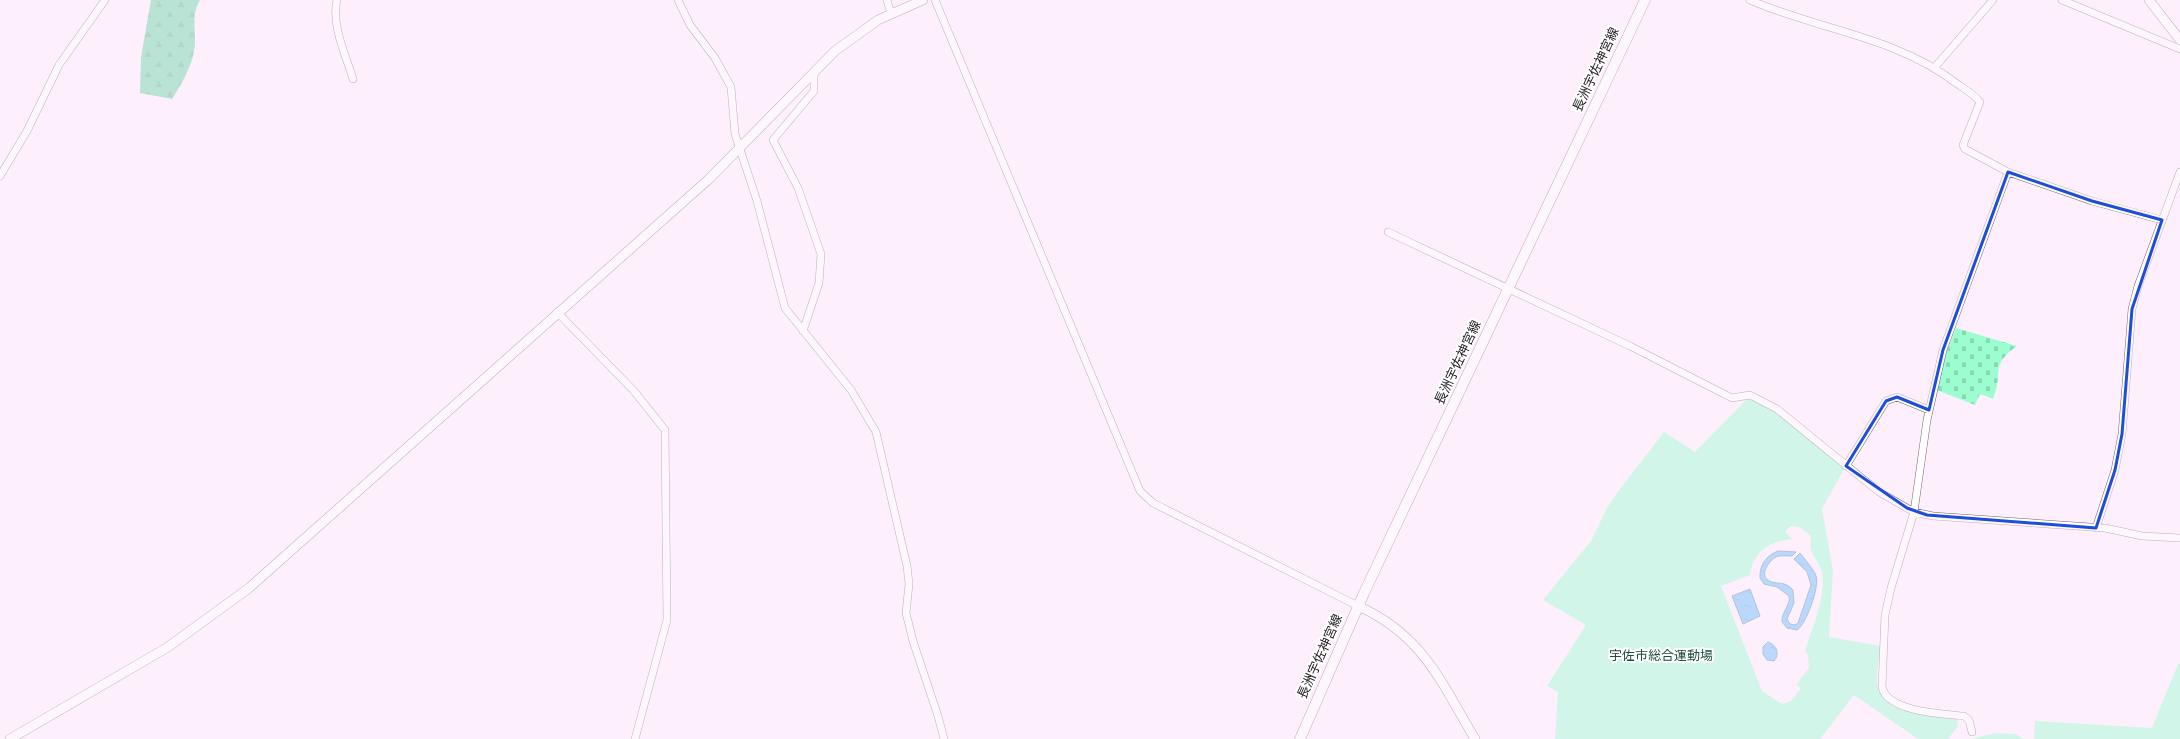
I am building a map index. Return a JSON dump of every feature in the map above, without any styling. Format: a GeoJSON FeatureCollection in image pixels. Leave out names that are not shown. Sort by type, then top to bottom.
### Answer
{"type":"FeatureCollection","features":[{"type":"Feature","properties":{"kind":"main road","name":"長洲宇佐神宮線"},"geometry":{"type":"LineString","coordinates":[[1300,739],[1358,606],[1645,0]]}},
{"type":"Feature","properties":{"kind":"street"},"geometry":{"type":"LineString","coordinates":[[0,176],[27,131],[59,64],[105,0]]}},
{"type":"Feature","properties":{"kind":"street"},"geometry":{"type":"LineString","coordinates":[[337,0],[335,11],[338,27],[353,79]]}},
{"type":"Feature","properties":{"kind":"street"},"geometry":{"type":"LineString","coordinates":[[678,0],[690,25],[727,77],[733,98],[735,134],[757,201],[783,302],[789,315],[851,390],[876,432],[907,566],[908,620],[913,641],[933,699],[944,739]]}},
{"type":"Feature","properties":{"kind":"street"},"geometry":{"type":"LineString","coordinates":[[888,0],[892,14]]}},
{"type":"Feature","properties":{"kind":"street"},"geometry":{"type":"LineString","coordinates":[[10,739],[168,647],[224,609],[273,569],[557,312],[674,211],[739,150],[814,72],[849,40],[892,14],[923,0]]}},
{"type":"Feature","properties":{"kind":"street"},"geometry":{"type":"LineString","coordinates":[[935,0],[1140,491],[1153,503],[1386,620],[1416,646],[1436,672],[1475,739]]}},
{"type":"Feature","properties":{"kind":"street"},"geometry":{"type":"LineString","coordinates":[[1750,0],[1770,8],[1894,47],[1935,67],[1980,102],[1964,147],[2008,172],[2092,201],[2162,220]]}},
{"type":"Feature","properties":{"kind":"street"},"geometry":{"type":"LineString","coordinates":[[1770,8],[1772,0]]}},
{"type":"Feature","properties":{"kind":"street"},"geometry":{"type":"LineString","coordinates":[[1935,67],[1993,0]]}},
{"type":"Feature","properties":{"kind":"street"},"geometry":{"type":"LineString","coordinates":[[2062,0],[2180,49]]}},
{"type":"Feature","properties":{"kind":"street"},"geometry":{"type":"LineString","coordinates":[[2149,0],[2180,40]]}},
{"type":"Feature","properties":{"kind":"street"},"geometry":{"type":"LineString","coordinates":[[803,331],[819,283],[821,254],[801,195],[773,140],[814,91],[814,72]]}},
{"type":"Feature","properties":{"kind":"street"},"geometry":{"type":"LineString","coordinates":[[1972,732],[1967,717],[1914,711],[1887,697],[1882,689],[1885,615],[1891,588],[1914,512],[1929,410],[1943,350],[2008,172]]}},
{"type":"Feature","properties":{"kind":"street"},"geometry":{"type":"LineString","coordinates":[[2096,528],[2115,470],[2122,434],[2132,309],[2180,172]]}},
{"type":"Feature","properties":{"kind":"street"},"geometry":{"type":"LineString","coordinates":[[1388,232],[1630,346],[1732,398],[1750,395],[1777,409],[1879,492],[1914,512],[1934,516],[2096,528],[2142,536],[2180,538]]}},
{"type":"Feature","properties":{"kind":"street"},"geometry":{"type":"LineString","coordinates":[[557,312],[634,391],[665,430],[667,620],[635,739]]}},
{"type":"Feature","properties":{"kind":"street"},"geometry":{"type":"LineString","coordinates":[[1846,466],[1886,401],[1897,397],[1929,410]]}},
{"type":"Feature","properties":{"kind":"highlighted area"},"geometry":{"type":"Polygon","coordinates":[[[2008,172],[2092,201],[2162,220],[2132,309],[2122,434],[2115,470],[2096,528],[1927,515],[1907,508],[1846,466],[1886,401],[1897,397],[1929,410],[1943,350],[2008,172]]]}},
{"type":"Feature","properties":{"kind":"green space"},"geometry":{"type":"Polygon","coordinates":[[[151,0],[200,0],[195,17],[195,45],[192,60],[172,99],[140,93],[141,57],[151,0]]]}},
{"type":"Feature","properties":{"kind":"green space"},"geometry":{"type":"Polygon","coordinates":[[[1956,328],[2017,346],[2008,353],[2000,364],[1993,399],[1980,394],[1975,405],[1937,390],[1945,356],[1956,328]]]}},
{"type":"Feature","properties":{"kind":"green space","name":"宇佐市総合運動場"},"geometry":{"type":"Polygon","coordinates":[[[1747,399],[1767,405],[1845,467],[1822,509],[1833,571],[1829,637],[1881,646],[1877,683],[1881,693],[1888,700],[1910,711],[1957,719],[1958,726],[1948,739],[1918,739],[1854,695],[1820,739],[1555,739],[1558,692],[1547,686],[1586,625],[1543,600],[1591,541],[1607,508],[1664,432],[1695,452],[1747,399]],[[1791,526],[1785,531],[1792,539],[1776,542],[1759,553],[1752,566],[1750,575],[1721,586],[1762,691],[1782,704],[1791,701],[1801,688],[1796,685],[1809,668],[1808,655],[1805,651],[1818,612],[1823,583],[1821,567],[1812,553],[1810,543],[1811,536],[1799,527],[1791,526]]]}},
{"type":"Feature","properties":{"kind":"green space"},"geometry":{"type":"Polygon","coordinates":[[[2178,664],[2180,664],[2180,739],[2034,739],[2035,721],[2152,728],[2178,664]]]}},
{"type":"Feature","properties":{"kind":"green space"},"geometry":{"type":"Polygon","coordinates":[[[1996,733],[2016,734],[2023,739],[1971,739],[1996,733]]]}},
{"type":"Feature","properties":{"kind":"water"},"geometry":{"type":"Polygon","coordinates":[[[1778,551],[1796,552],[1792,556],[1776,557],[1768,564],[1765,571],[1768,580],[1774,583],[1786,585],[1793,590],[1794,603],[1787,619],[1790,624],[1795,625],[1798,623],[1811,585],[1807,572],[1794,559],[1800,553],[1816,576],[1816,588],[1811,605],[1801,627],[1797,630],[1787,628],[1782,622],[1783,615],[1789,603],[1789,596],[1777,587],[1764,584],[1760,578],[1764,561],[1770,555],[1778,551]]]}},
{"type":"Feature","properties":{"kind":"water"},"geometry":{"type":"Polygon","coordinates":[[[1750,589],[1760,616],[1743,624],[1732,596],[1750,589]]]}},
{"type":"Feature","properties":{"kind":"water"},"geometry":{"type":"Polygon","coordinates":[[[1768,642],[1774,645],[1777,650],[1777,656],[1774,661],[1767,660],[1763,654],[1763,647],[1768,642]]]}}]}
